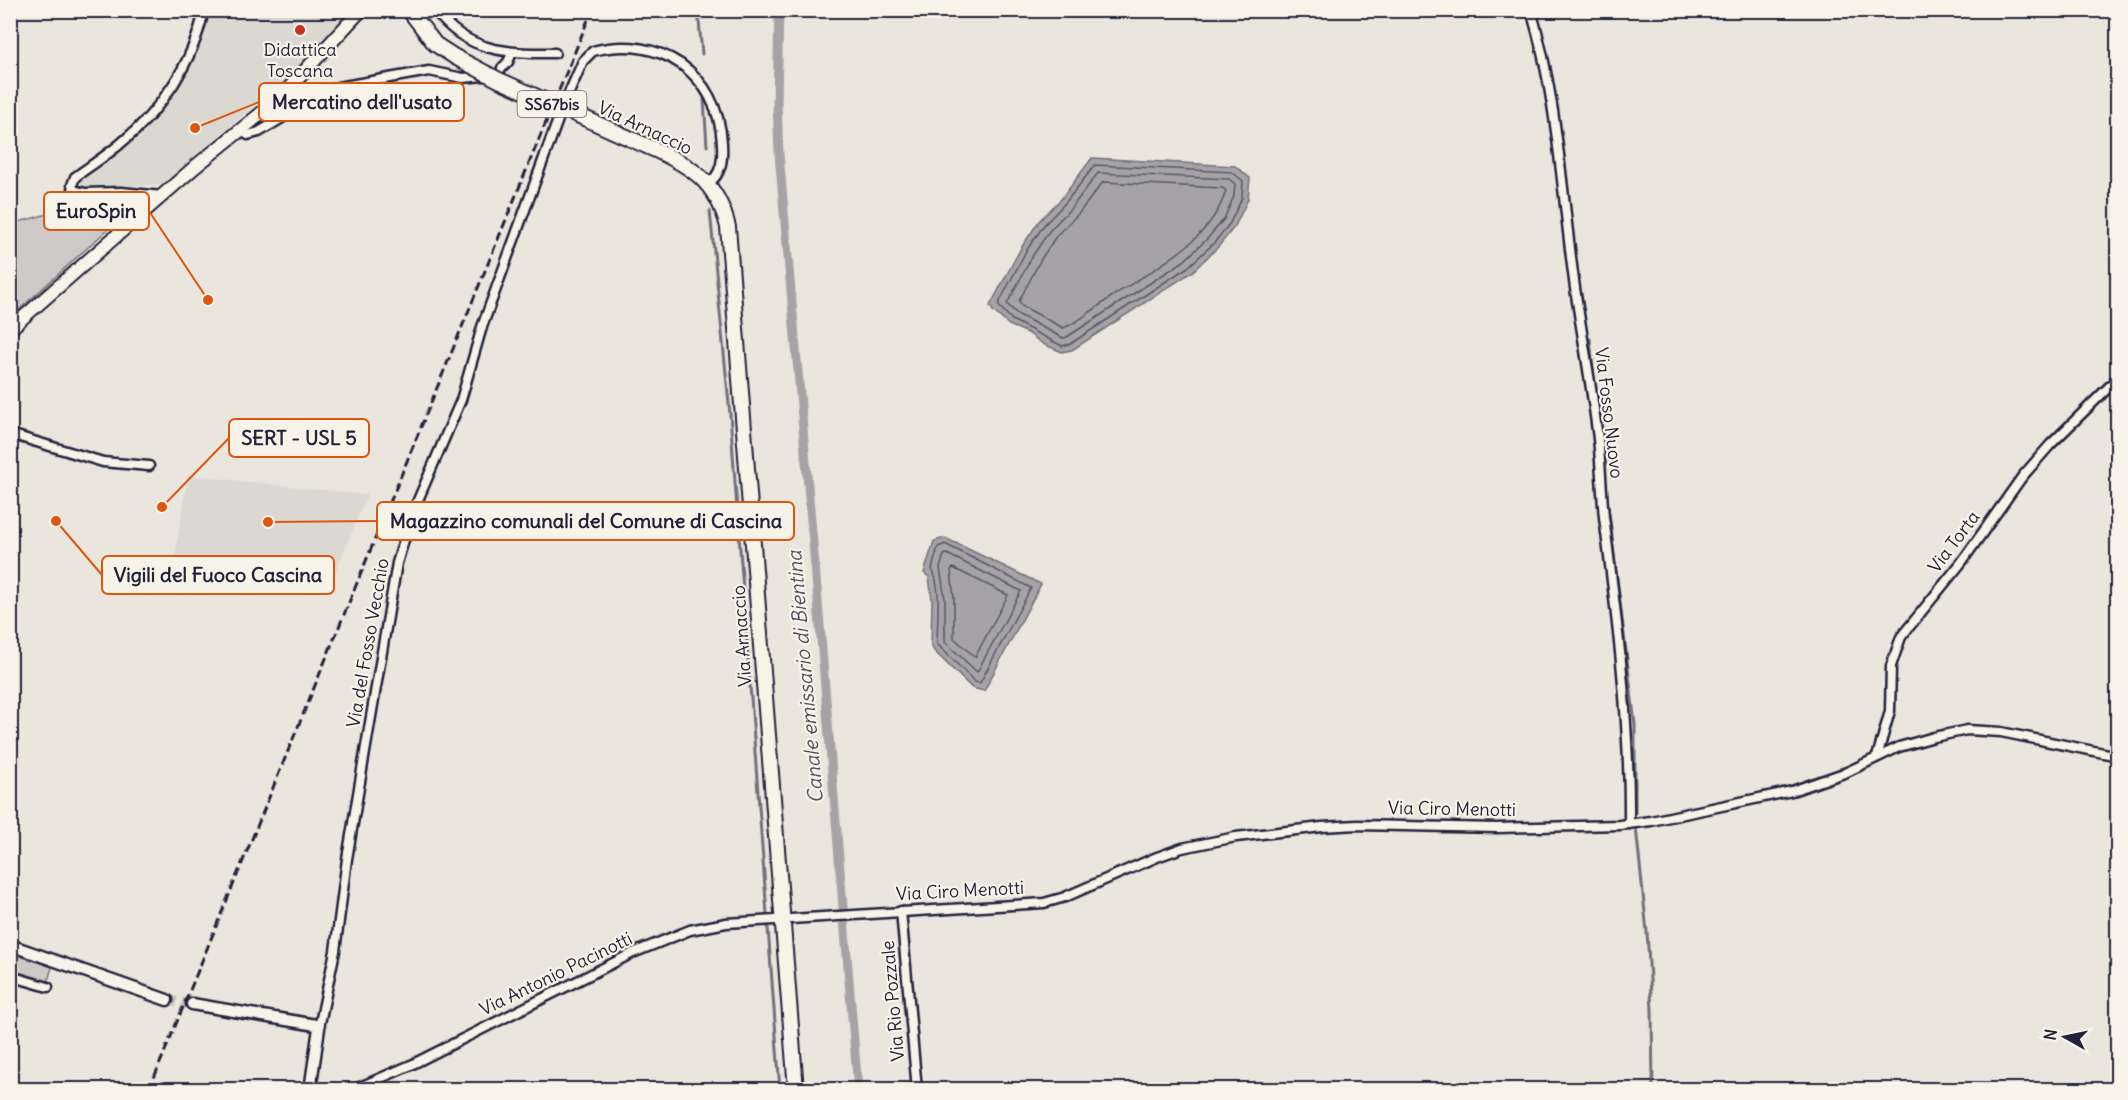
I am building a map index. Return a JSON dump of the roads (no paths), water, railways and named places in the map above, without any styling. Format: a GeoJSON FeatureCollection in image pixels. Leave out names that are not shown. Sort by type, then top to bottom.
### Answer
{"type":"FeatureCollection","features":[{"type":"Feature","properties":{"kind":"main road"},"geometry":{"type":"LineString","coordinates":[[10,329],[177,183],[290,89],[362,10]]}},
{"type":"Feature","properties":{"kind":"main road","name":"Via Arnaccio"},"geometry":{"type":"LineString","coordinates":[[412,12],[435,44],[455,57],[499,80],[680,162],[708,184],[723,212],[728,234],[772,920],[796,1089]]}},
{"type":"Feature","properties":{"kind":"street"},"geometry":{"type":"LineString","coordinates":[[162,196],[121,192],[81,193],[73,187],[75,177],[132,133],[165,96],[189,57],[198,36],[204,10]]}},
{"type":"Feature","properties":{"kind":"street"},"geometry":{"type":"LineString","coordinates":[[435,10],[451,27],[474,43],[493,50],[512,53],[555,53]]}},
{"type":"Feature","properties":{"kind":"street","name":"Via Fosso Nuovo"},"geometry":{"type":"LineString","coordinates":[[1531,10],[1545,64],[1554,119],[1567,229],[1597,433],[1624,686],[1630,785],[1629,824]]}},
{"type":"Feature","properties":{"kind":"street","name":"Via Arnaccio"},"geometry":{"type":"LineString","coordinates":[[565,102],[587,55],[593,51],[637,48],[664,54],[684,66],[701,83],[715,105],[721,123],[723,145],[719,171],[708,184]]}},
{"type":"Feature","properties":{"kind":"street"},"geometry":{"type":"LineString","coordinates":[[502,68],[512,53]]}},
{"type":"Feature","properties":{"kind":"street"},"geometry":{"type":"LineString","coordinates":[[240,130],[248,135],[259,132],[328,91],[346,85],[429,71],[463,78],[483,76]]}},
{"type":"Feature","properties":{"kind":"street","name":"Via del Fosso Vecchio"},"geometry":{"type":"LineString","coordinates":[[310,1089],[319,1028],[335,951],[347,859],[397,563],[412,514],[461,400],[482,327],[559,117]]}},
{"type":"Feature","properties":{"kind":"street","name":"Via Torta"},"geometry":{"type":"LineString","coordinates":[[1877,757],[1890,711],[1891,666],[1901,637],[1961,563],[2022,477],[2050,445],[2118,378]]}},
{"type":"Feature","properties":{"kind":"street"},"geometry":{"type":"LineString","coordinates":[[10,434],[103,462],[149,466]]}},
{"type":"Feature","properties":{"kind":"street","name":"Via Ciro Menotti"},"geometry":{"type":"LineString","coordinates":[[772,920],[1053,901],[1182,848],[1258,834],[1357,825],[1497,828],[1629,824],[1778,795],[1847,772],[1877,757],[1934,736],[1967,730],[1983,729],[2030,737],[2118,756]]}},
{"type":"Feature","properties":{"kind":"street","name":"Via Rio Pozzale"},"geometry":{"type":"LineString","coordinates":[[901,911],[917,1089]]}},
{"type":"Feature","properties":{"kind":"street","name":"Via Antonio Pacinotti"},"geometry":{"type":"LineString","coordinates":[[353,1089],[398,1072],[550,994],[665,939],[699,928],[772,920]]}},
{"type":"Feature","properties":{"kind":"street"},"geometry":{"type":"LineString","coordinates":[[10,945],[167,1000]]}},
{"type":"Feature","properties":{"kind":"street"},"geometry":{"type":"LineString","coordinates":[[10,976],[48,987]]}},
{"type":"Feature","properties":{"kind":"street"},"geometry":{"type":"LineString","coordinates":[[192,1004],[308,1022],[319,1028]]}},
{"type":"Feature","properties":{"kind":"water"},"geometry":{"type":"Polygon","coordinates":[[[1092,158],[1235,166],[1250,178],[1248,199],[1235,226],[1218,247],[1192,272],[1072,350],[1062,352],[1009,325],[990,306],[1021,248],[1039,221],[1062,198],[1092,158]]]}},
{"type":"Feature","properties":{"kind":"water"},"geometry":{"type":"Polygon","coordinates":[[[945,538],[1041,584],[984,691],[972,688],[934,651],[931,645],[932,600],[929,577],[924,573],[934,541],[945,538]]]}},
{"type":"Feature","properties":{"kind":"waterway"},"geometry":{"type":"LineString","coordinates":[[698,10],[702,54]]}},
{"type":"Feature","properties":{"kind":"waterway","name":"Canale emissario di Bientina"},"geometry":{"type":"LineString","coordinates":[[779,10],[777,102],[779,154],[858,1090]]}},
{"type":"Feature","properties":{"kind":"waterway"},"geometry":{"type":"LineString","coordinates":[[704,99],[707,146]]}},
{"type":"Feature","properties":{"kind":"waterway"},"geometry":{"type":"LineString","coordinates":[[710,211],[730,414],[780,1090]]}},
{"type":"Feature","properties":{"kind":"waterway"},"geometry":{"type":"LineString","coordinates":[[1590,339],[1595,390]]}},
{"type":"Feature","properties":{"kind":"waterway"},"geometry":{"type":"LineString","coordinates":[[1605,481],[1635,724],[1635,813]]}},
{"type":"Feature","properties":{"kind":"waterway"},"geometry":{"type":"LineString","coordinates":[[1636,827],[1647,932],[1652,1010],[1653,1090]]}},
{"type":"Feature","properties":{"kind":"tunnel"},"geometry":{"type":"LineString","coordinates":[[167,1000],[192,1004]]}},
{"type":"Feature","properties":{"kind":"railway"},"geometry":{"type":"LineString","coordinates":[[149,1090],[592,10]]}},
{"type":"Feature","properties":{"kind":"place","name":"Didattica Toscana"},"geometry":{"type":"Point","coordinates":[300,30]}},
{"type":"Feature","properties":{"kind":"place","name":"Mercatino dell'usato"},"geometry":{"type":"Point","coordinates":[195,128]}},
{"type":"Feature","properties":{"kind":"place","name":"EuroSpin"},"geometry":{"type":"Point","coordinates":[208,300]}},
{"type":"Feature","properties":{"kind":"place","name":"SERT - USL 5"},"geometry":{"type":"Point","coordinates":[162,507]}},
{"type":"Feature","properties":{"kind":"place","name":"Vigili del Fuoco Cascina"},"geometry":{"type":"Point","coordinates":[56,521]}},
{"type":"Feature","properties":{"kind":"place","name":"Magazzino comunali del Comune di Cascina"},"geometry":{"type":"Point","coordinates":[268,522]}}]}
